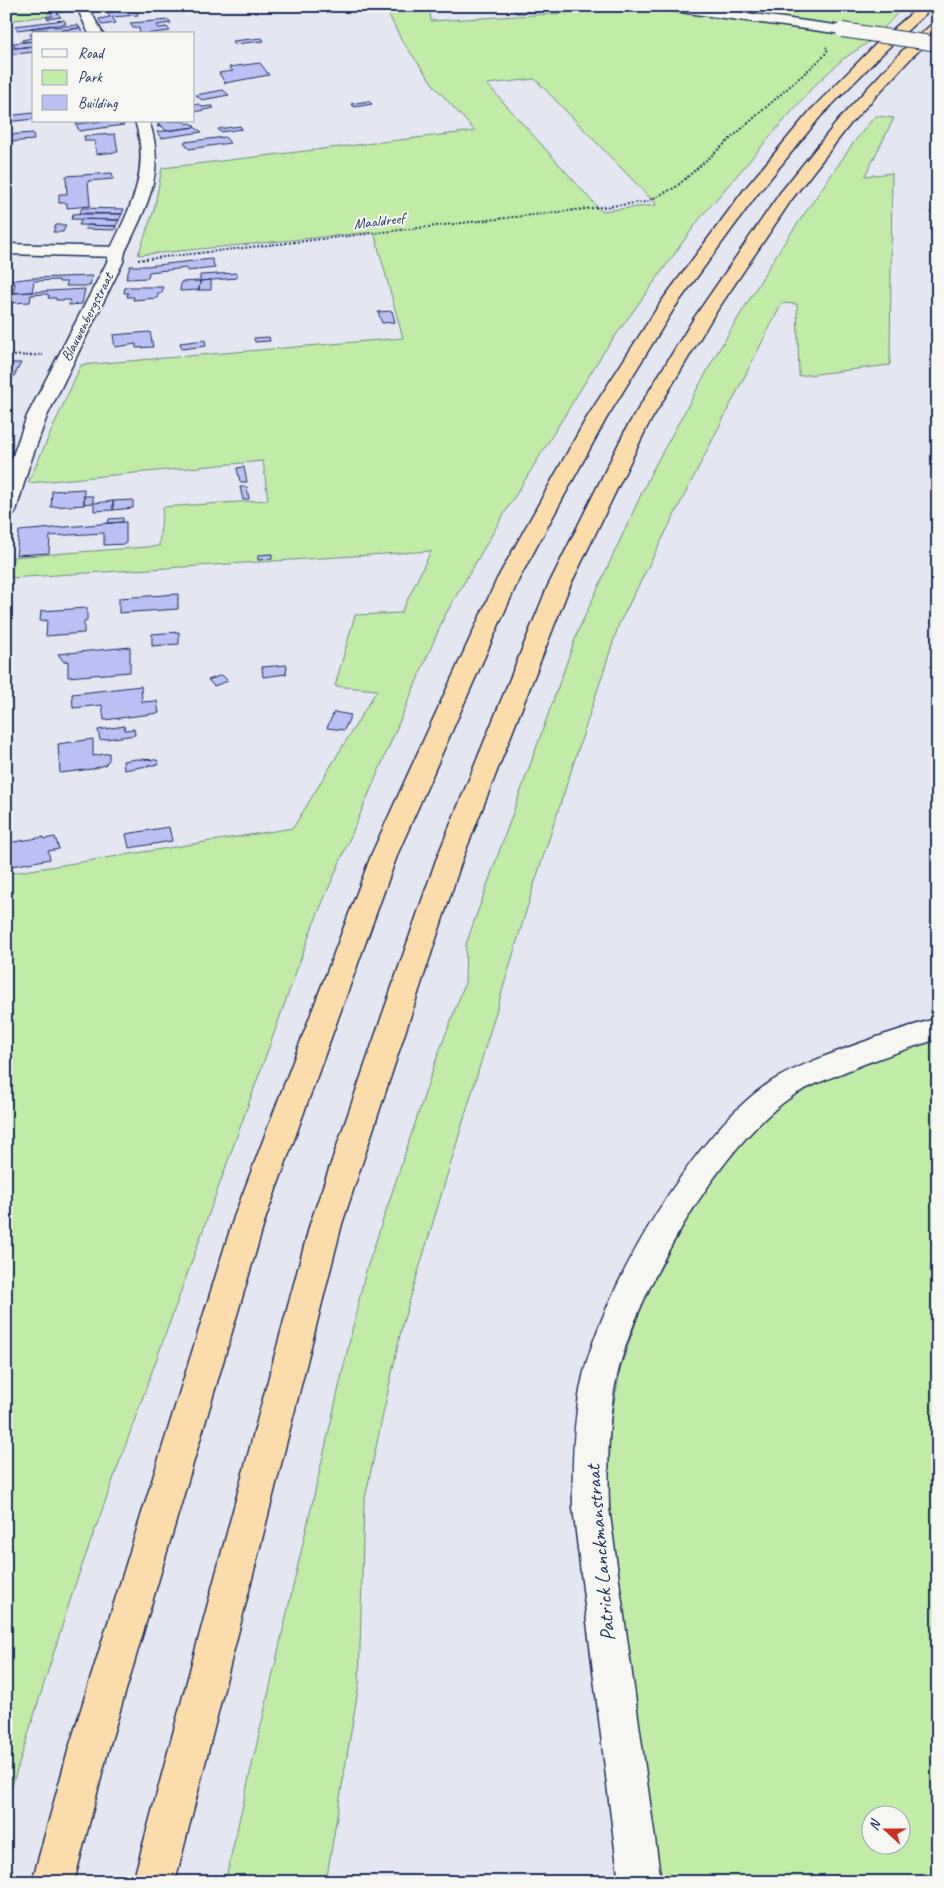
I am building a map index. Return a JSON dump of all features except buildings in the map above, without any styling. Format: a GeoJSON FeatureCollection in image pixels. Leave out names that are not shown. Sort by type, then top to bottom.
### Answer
{"type":"FeatureCollection","features":[{"type":"Feature","properties":{"kind":"highway"},"geometry":{"type":"LineString","coordinates":[[53,1882],[88,1751],[250,1217],[386,853],[508,579],[596,419],[667,306],[750,193],[815,114],[881,47],[928,6]]}},
{"type":"Feature","properties":{"kind":"highway"},"geometry":{"type":"LineString","coordinates":[[154,1882],[184,1760],[326,1224],[449,860],[558,588],[637,427],[704,318],[786,196],[846,120],[907,54],[938,26]]}},
{"type":"Feature","properties":{"kind":"street"},"geometry":{"type":"LineString","coordinates":[[86,6],[86,14],[95,32]]}},
{"type":"Feature","properties":{"kind":"street"},"geometry":{"type":"LineString","coordinates":[[665,6],[938,44]]}},
{"type":"Feature","properties":{"kind":"street","name":"Blauwenbergstraat"},"geometry":{"type":"LineString","coordinates":[[6,511],[18,469],[37,416],[116,257],[144,194],[150,165],[148,140],[142,122]]}},
{"type":"Feature","properties":{"kind":"street"},"geometry":{"type":"LineString","coordinates":[[6,249],[116,257]]}},
{"type":"Feature","properties":{"kind":"street","name":"Patrick Lanckmanstraat"},"geometry":{"type":"LineString","coordinates":[[640,1882],[592,1508],[590,1469],[594,1418],[600,1376],[610,1342],[633,1288],[661,1232],[719,1150],[757,1108],[778,1091],[801,1078],[859,1054],[938,1028]]}},
{"type":"Feature","properties":{"kind":"path"},"geometry":{"type":"LineString","coordinates":[[609,6],[649,11]]}},
{"type":"Feature","properties":{"kind":"path","name":"Maaldreef"},"geometry":{"type":"LineString","coordinates":[[116,257],[162,258],[646,202],[676,187],[824,56],[828,49],[822,44]]}},
{"type":"Feature","properties":{"kind":"path"},"geometry":{"type":"LineString","coordinates":[[6,356],[68,355]]}},
{"type":"Feature","properties":{"kind":"green space"},"geometry":{"type":"Polygon","coordinates":[[[6,6],[43,6],[50,16],[6,21],[6,6]]]}},
{"type":"Feature","properties":{"kind":"green space"},"geometry":{"type":"Polygon","coordinates":[[[594,6],[664,9],[734,17],[872,40],[843,59],[812,88],[701,217],[603,353],[504,514],[444,617],[313,925],[74,1588],[6,1805],[6,874],[293,828],[377,690],[335,686],[355,615],[401,613],[431,551],[10,578],[13,557],[159,546],[163,507],[268,500],[263,461],[28,483],[81,365],[403,338],[374,232],[138,255],[154,210],[162,168],[475,131],[435,87],[401,39],[388,13],[430,12],[431,21],[585,12],[594,6]],[[535,79],[487,84],[601,211],[656,204],[535,79]]]}},
{"type":"Feature","properties":{"kind":"green space"},"geometry":{"type":"Polygon","coordinates":[[[681,6],[904,6],[881,31],[681,6]]]}},
{"type":"Feature","properties":{"kind":"green space"},"geometry":{"type":"Polygon","coordinates":[[[875,116],[894,118],[865,176],[892,173],[890,365],[799,376],[797,304],[782,303],[619,624],[533,888],[402,1326],[364,1503],[359,1684],[326,1882],[225,1882],[365,1274],[436,1060],[465,983],[466,944],[578,631],[652,471],[717,353],[778,252],[854,142],[875,116]]]}},
{"type":"Feature","properties":{"kind":"green space"},"geometry":{"type":"Polygon","coordinates":[[[938,1035],[938,1882],[660,1882],[615,1559],[608,1484],[610,1424],[621,1366],[642,1304],[665,1253],[696,1200],[759,1118],[795,1089],[938,1035]]]}}]}
